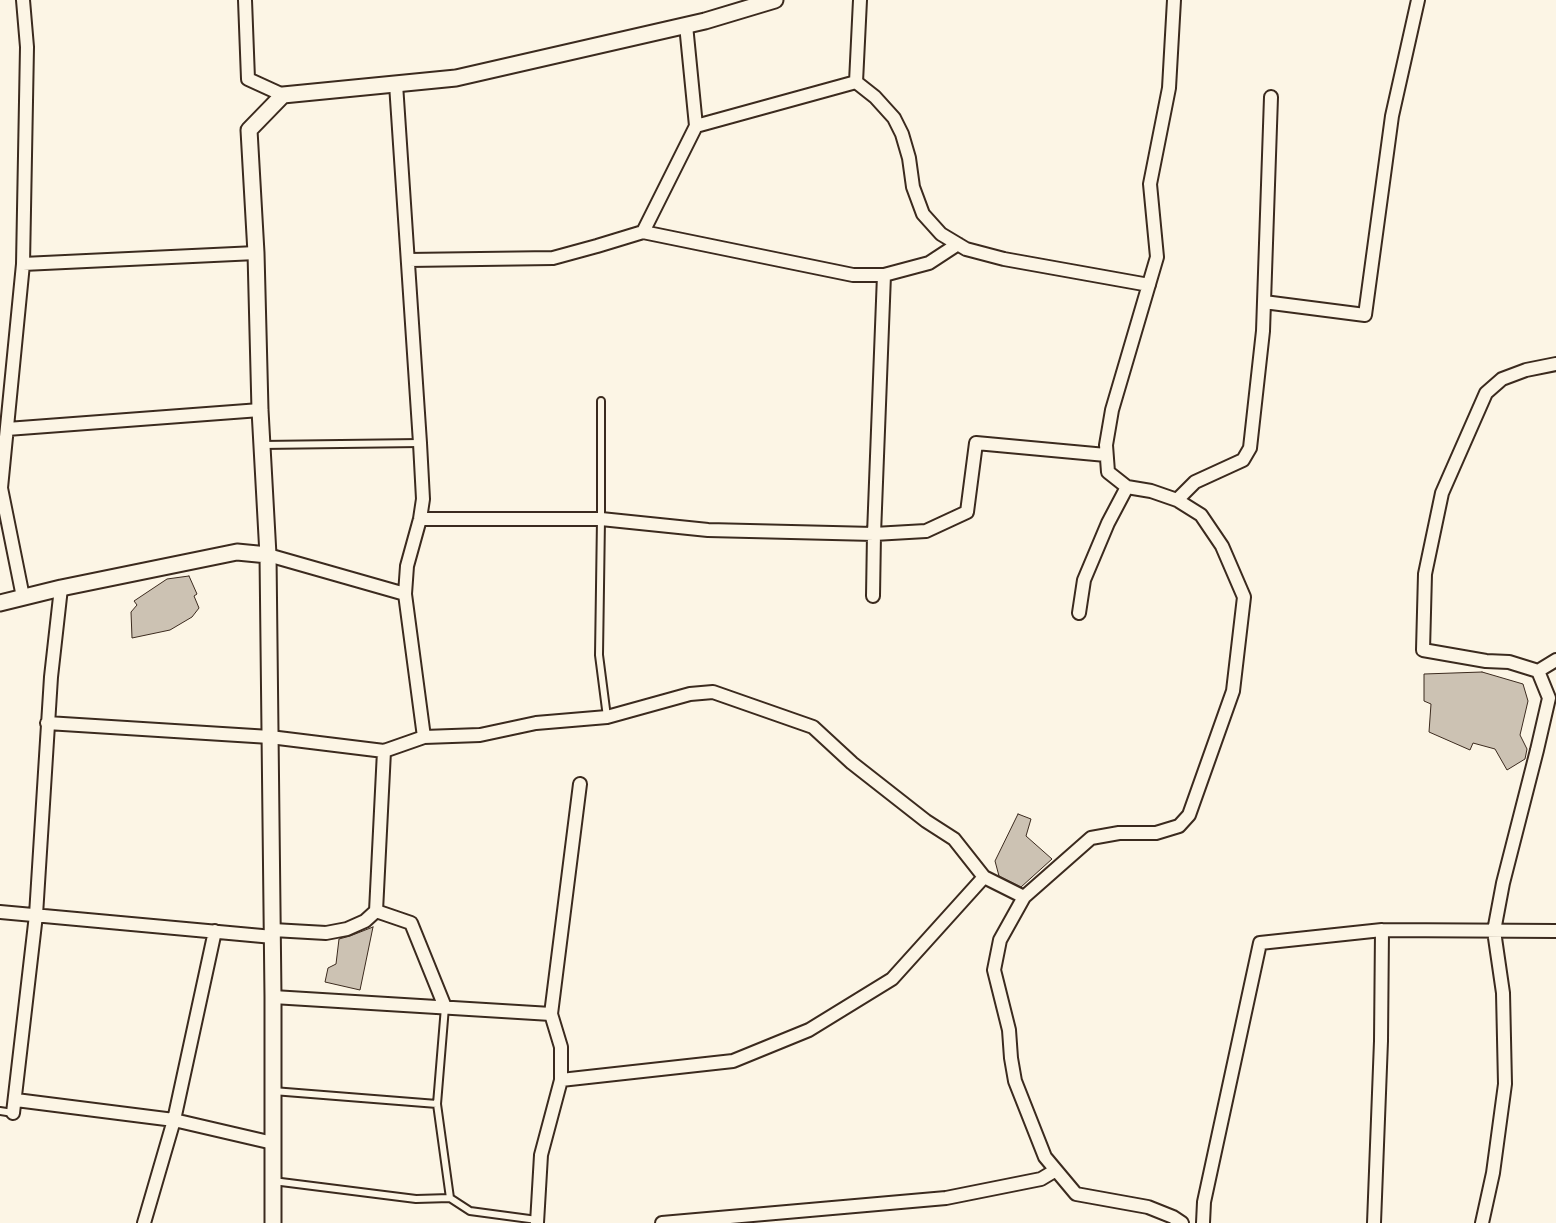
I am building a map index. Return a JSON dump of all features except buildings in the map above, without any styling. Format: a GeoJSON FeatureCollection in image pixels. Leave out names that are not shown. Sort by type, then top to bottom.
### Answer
{"type":"FeatureCollection","features":[{"type":"Feature","properties":{"kind":"street"},"geometry":{"type":"LineString","coordinates":[[23,0],[27,47],[24,264],[1,488],[23,597]]}},
{"type":"Feature","properties":{"kind":"street"},"geometry":{"type":"LineString","coordinates":[[245,0],[248,79],[283,95],[456,78],[705,21],[775,0]]}},
{"type":"Feature","properties":{"kind":"street"},"geometry":{"type":"LineString","coordinates":[[856,82],[860,0]]}},
{"type":"Feature","properties":{"kind":"street"},"geometry":{"type":"LineString","coordinates":[[1174,0],[1168,88],[1150,184],[1157,257],[1112,410],[1106,455],[1108,472],[1127,487],[1152,491],[1177,500],[1201,515],[1222,546],[1244,597],[1233,690],[1189,815],[1179,826],[1156,833],[1119,833],[1091,838],[1024,897],[1000,940],[994,970],[1009,1030],[1015,1081],[1045,1157],[1076,1194],[1148,1207],[1173,1217],[1182,1223]]}},
{"type":"Feature","properties":{"kind":"street"},"geometry":{"type":"LineString","coordinates":[[1264,302],[1365,315],[1392,116],[1418,0]]}},
{"type":"Feature","properties":{"kind":"street"},"geometry":{"type":"LineString","coordinates":[[643,232],[696,126],[686,25]]}},
{"type":"Feature","properties":{"kind":"street"},"geometry":{"type":"LineString","coordinates":[[696,126],[856,82]]}},
{"type":"Feature","properties":{"kind":"street"},"geometry":{"type":"LineString","coordinates":[[856,82],[875,97],[894,118],[902,134],[909,158],[913,187],[923,214],[941,234],[966,250],[1004,259],[1149,285]]}},
{"type":"Feature","properties":{"kind":"street"},"geometry":{"type":"LineString","coordinates":[[396,84],[422,499],[420,519],[407,566],[405,594],[424,737]]}},
{"type":"Feature","properties":{"kind":"street"},"geometry":{"type":"LineString","coordinates":[[274,1223],[273,933],[268,555],[260,410],[256,253],[249,130],[283,95]]}},
{"type":"Feature","properties":{"kind":"street"},"geometry":{"type":"LineString","coordinates":[[1177,500],[1195,482],[1243,460],[1250,448],[1263,331],[1271,97]]}},
{"type":"Feature","properties":{"kind":"street"},"geometry":{"type":"LineString","coordinates":[[408,260],[553,258],[643,232],[853,275],[884,275],[929,263],[958,244]]}},
{"type":"Feature","properties":{"kind":"street"},"geometry":{"type":"LineString","coordinates":[[24,264],[256,253]]}},
{"type":"Feature","properties":{"kind":"street"},"geometry":{"type":"LineString","coordinates":[[874,596],[874,534],[884,275]]}},
{"type":"Feature","properties":{"kind":"street"},"geometry":{"type":"LineString","coordinates":[[1556,364],[1526,370],[1502,379],[1486,393],[1442,493],[1425,574],[1423,650],[1486,661],[1509,662],[1538,671],[1556,660]]}},
{"type":"Feature","properties":{"kind":"street"},"geometry":{"type":"LineString","coordinates":[[7,429],[260,410]]}},
{"type":"Feature","properties":{"kind":"street"},"geometry":{"type":"LineString","coordinates":[[420,519],[601,519],[708,530],[874,534],[926,531],[967,512],[976,443],[1106,455]]}},
{"type":"Feature","properties":{"kind":"street"},"geometry":{"type":"LineString","coordinates":[[1079,612],[1084,580],[1108,523],[1127,487]]}},
{"type":"Feature","properties":{"kind":"street"},"geometry":{"type":"LineString","coordinates":[[0,603],[61,588],[236,552],[268,555],[405,594]]}},
{"type":"Feature","properties":{"kind":"street"},"geometry":{"type":"LineString","coordinates":[[13,1113],[36,915],[50,677],[61,588]]}},
{"type":"Feature","properties":{"kind":"street"},"geometry":{"type":"LineString","coordinates":[[1482,1223],[1493,1174],[1505,1084],[1503,993],[1494,931],[1503,883],[1537,750],[1548,698],[1538,671]]}},
{"type":"Feature","properties":{"kind":"street"},"geometry":{"type":"LineString","coordinates":[[47,724],[270,737],[384,750],[424,737],[480,735],[536,723],[607,717],[690,694],[713,692],[813,727],[852,763],[926,821],[954,839],[984,877],[1024,897]]}},
{"type":"Feature","properties":{"kind":"street"},"geometry":{"type":"LineString","coordinates":[[0,912],[215,931],[326,933],[347,929],[365,921],[376,911],[384,750]]}},
{"type":"Feature","properties":{"kind":"street"},"geometry":{"type":"LineString","coordinates":[[537,1221],[541,1155],[561,1080],[561,1047],[551,1014],[580,784]]}},
{"type":"Feature","properties":{"kind":"street"},"geometry":{"type":"LineString","coordinates":[[561,1080],[733,1060],[809,1030],[892,979],[984,877]]}},
{"type":"Feature","properties":{"kind":"street"},"geometry":{"type":"LineString","coordinates":[[376,911],[411,923],[445,1007]]}},
{"type":"Feature","properties":{"kind":"street"},"geometry":{"type":"LineString","coordinates":[[1374,1223],[1381,1041],[1382,930]]}},
{"type":"Feature","properties":{"kind":"street"},"geometry":{"type":"LineString","coordinates":[[1203,1223],[1204,1202],[1260,943],[1382,930],[1556,931]]}},
{"type":"Feature","properties":{"kind":"street"},"geometry":{"type":"LineString","coordinates":[[144,1223],[174,1120],[215,931]]}},
{"type":"Feature","properties":{"kind":"street"},"geometry":{"type":"LineString","coordinates":[[273,997],[551,1014]]}},
{"type":"Feature","properties":{"kind":"street"},"geometry":{"type":"LineString","coordinates":[[16,1100],[174,1120],[274,1143]]}},
{"type":"Feature","properties":{"kind":"street"},"geometry":{"type":"LineString","coordinates":[[662,1223],[946,1198],[1041,1179],[1056,1170]]}},
{"type":"Feature","properties":{"kind":"lane"},"geometry":{"type":"LineString","coordinates":[[601,401],[599,655],[607,717]]}},
{"type":"Feature","properties":{"kind":"lane"},"geometry":{"type":"LineString","coordinates":[[262,445],[420,444]]}},
{"type":"Feature","properties":{"kind":"lane"},"geometry":{"type":"LineString","coordinates":[[445,1007],[436,1104],[450,1198]]}},
{"type":"Feature","properties":{"kind":"lane"},"geometry":{"type":"LineString","coordinates":[[273,1091],[436,1104]]}},
{"type":"Feature","properties":{"kind":"lane"},"geometry":{"type":"LineString","coordinates":[[0,1111],[13,1113]]}},
{"type":"Feature","properties":{"kind":"lane"},"geometry":{"type":"LineString","coordinates":[[273,1181],[416,1199],[450,1198],[470,1211],[537,1221]]}}]}
